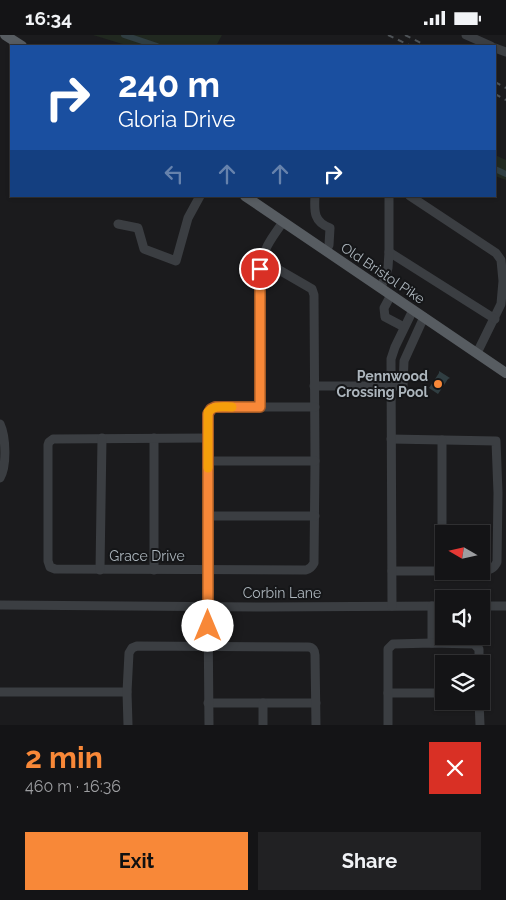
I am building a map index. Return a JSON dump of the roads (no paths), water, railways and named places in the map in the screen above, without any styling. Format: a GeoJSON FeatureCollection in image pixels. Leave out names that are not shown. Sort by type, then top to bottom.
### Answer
{"type":"FeatureCollection","features":[{"type":"Feature","properties":{"kind":"main road"},"geometry":{"type":"LineString","coordinates":[[5,35],[20,45]]}},
{"type":"Feature","properties":{"kind":"main road","name":"Old Bristol Pike"},"geometry":{"type":"LineString","coordinates":[[246,197],[506,373]]}},
{"type":"Feature","properties":{"kind":"street"},"geometry":{"type":"LineString","coordinates":[[466,35],[489,45]]}},
{"type":"Feature","properties":{"kind":"street"},"geometry":{"type":"LineString","coordinates":[[118,224],[138,228],[144,249],[176,261],[188,218],[199,197]]}},
{"type":"Feature","properties":{"kind":"street"},"geometry":{"type":"LineString","coordinates":[[315,197],[314,207],[318,220],[330,228],[329,245],[326,251]]}},
{"type":"Feature","properties":{"kind":"street"},"geometry":{"type":"LineString","coordinates":[[381,288],[388,268],[389,197]]}},
{"type":"Feature","properties":{"kind":"street"},"geometry":{"type":"LineString","coordinates":[[411,197],[501,260],[501,304],[478,353]]}},
{"type":"Feature","properties":{"kind":"street"},"geometry":{"type":"LineString","coordinates":[[260,407],[260,269],[266,246],[283,222]]}},
{"type":"Feature","properties":{"kind":"street"},"geometry":{"type":"LineString","coordinates":[[389,252],[495,319]]}},
{"type":"Feature","properties":{"kind":"street","name":"Grace Drive"},"geometry":{"type":"LineString","coordinates":[[102,438],[53,439],[49,442],[48,561],[50,567],[55,569],[100,570],[208,570],[309,569],[313,566],[315,407],[313,291],[262,260]]}},
{"type":"Feature","properties":{"kind":"street"},"geometry":{"type":"LineString","coordinates":[[392,295],[384,308],[385,317],[404,327]]}},
{"type":"Feature","properties":{"kind":"street"},"geometry":{"type":"LineString","coordinates":[[392,606],[392,354],[413,310]]}},
{"type":"Feature","properties":{"kind":"street"},"geometry":{"type":"LineString","coordinates":[[314,386],[403,386],[404,361],[424,317]]}},
{"type":"Feature","properties":{"kind":"street"},"geometry":{"type":"LineString","coordinates":[[208,725],[208,414],[215,407],[315,407]]}},
{"type":"Feature","properties":{"kind":"street"},"geometry":{"type":"LineString","coordinates":[[0,424],[4,438],[5,453],[3,471],[0,478]]}},
{"type":"Feature","properties":{"kind":"street"},"geometry":{"type":"LineString","coordinates":[[100,570],[102,438],[208,438]]}},
{"type":"Feature","properties":{"kind":"street"},"geometry":{"type":"LineString","coordinates":[[154,438],[154,570]]}},
{"type":"Feature","properties":{"kind":"street"},"geometry":{"type":"LineString","coordinates":[[391,439],[496,441],[502,493],[497,562],[490,570]]}},
{"type":"Feature","properties":{"kind":"street"},"geometry":{"type":"LineString","coordinates":[[442,440],[443,525]]}},
{"type":"Feature","properties":{"kind":"street"},"geometry":{"type":"LineString","coordinates":[[208,461],[315,461]]}},
{"type":"Feature","properties":{"kind":"street"},"geometry":{"type":"LineString","coordinates":[[208,516],[314,516]]}},
{"type":"Feature","properties":{"kind":"street"},"geometry":{"type":"LineString","coordinates":[[392,571],[435,571]]}},
{"type":"Feature","properties":{"kind":"street","name":"Corbin Lane"},"geometry":{"type":"LineString","coordinates":[[0,605],[208,607],[432,606]]}},
{"type":"Feature","properties":{"kind":"street"},"geometry":{"type":"LineString","coordinates":[[432,606],[432,643]]}},
{"type":"Feature","properties":{"kind":"street"},"geometry":{"type":"LineString","coordinates":[[490,606],[506,607]]}},
{"type":"Feature","properties":{"kind":"street"},"geometry":{"type":"LineString","coordinates":[[388,725],[388,649],[390,645],[474,644],[479,649],[479,655]]}},
{"type":"Feature","properties":{"kind":"street"},"geometry":{"type":"LineString","coordinates":[[128,725],[129,653],[132,648],[137,646],[308,647],[314,650],[315,655],[316,725]]}},
{"type":"Feature","properties":{"kind":"street"},"geometry":{"type":"LineString","coordinates":[[0,692],[127,692]]}},
{"type":"Feature","properties":{"kind":"street"},"geometry":{"type":"LineString","coordinates":[[388,693],[435,693]]}},
{"type":"Feature","properties":{"kind":"street"},"geometry":{"type":"LineString","coordinates":[[208,703],[316,703]]}},
{"type":"Feature","properties":{"kind":"street"},"geometry":{"type":"LineString","coordinates":[[263,703],[263,725]]}},
{"type":"Feature","properties":{"kind":"street"},"geometry":{"type":"LineString","coordinates":[[479,710],[480,725]]}},
{"type":"Feature","properties":{"kind":"waterway"},"geometry":{"type":"LineString","coordinates":[[124,35],[154,45]]}},
{"type":"Feature","properties":{"kind":"waterway"},"geometry":{"type":"LineString","coordinates":[[496,169],[506,174]]}},
{"type":"Feature","properties":{"kind":"railway"},"geometry":{"type":"LineString","coordinates":[[388,35],[409,45]]}},
{"type":"Feature","properties":{"kind":"railway"},"geometry":{"type":"LineString","coordinates":[[405,35],[425,45]]}},
{"type":"Feature","properties":{"kind":"railway"},"geometry":{"type":"LineString","coordinates":[[496,83],[506,88]]}},
{"type":"Feature","properties":{"kind":"railway"},"geometry":{"type":"LineString","coordinates":[[496,95],[506,100]]}},
{"type":"Feature","properties":{"kind":"place","name":"Pennwood Crossing Pool"},"geometry":{"type":"Point","coordinates":[438,384]}}]}
